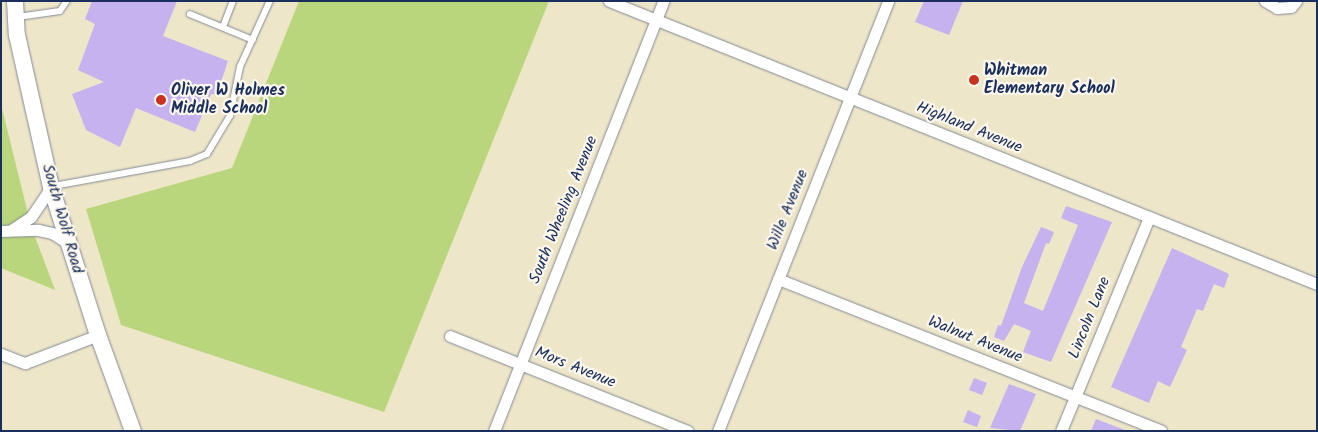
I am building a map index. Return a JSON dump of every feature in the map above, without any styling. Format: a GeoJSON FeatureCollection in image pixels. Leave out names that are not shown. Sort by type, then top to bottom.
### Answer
{"type":"FeatureCollection","features":[{"type":"Feature","properties":{"kind":"main road","name":"South Wolf Road"},"geometry":{"type":"LineString","coordinates":[[16,9],[52,187],[68,244],[98,335],[133,431]]}},
{"type":"Feature","properties":{"kind":"street","name":"Highland Avenue"},"geometry":{"type":"LineString","coordinates":[[609,1],[1317,284]]}},
{"type":"Feature","properties":{"kind":"street","name":"South Wheeling Avenue"},"geometry":{"type":"LineString","coordinates":[[494,431],[664,1]]}},
{"type":"Feature","properties":{"kind":"street","name":"Wille Avenue"},"geometry":{"type":"LineString","coordinates":[[718,431],[888,1]]}},
{"type":"Feature","properties":{"kind":"street"},"geometry":{"type":"LineString","coordinates":[[1266,1],[1277,8],[1291,8],[1296,1]]}},
{"type":"Feature","properties":{"kind":"street"},"geometry":{"type":"LineString","coordinates":[[6,230],[31,217],[52,187]]}},
{"type":"Feature","properties":{"kind":"street","name":"Lincoln Lane"},"geometry":{"type":"LineString","coordinates":[[1061,431],[1148,217]]}},
{"type":"Feature","properties":{"kind":"street"},"geometry":{"type":"LineString","coordinates":[[6,230],[52,233],[68,244]]}},
{"type":"Feature","properties":{"kind":"street","name":"Walnut Avenue"},"geometry":{"type":"LineString","coordinates":[[778,278],[1161,431]]}},
{"type":"Feature","properties":{"kind":"street"},"geometry":{"type":"LineString","coordinates":[[1,354],[25,363],[98,335]]}},
{"type":"Feature","properties":{"kind":"street","name":"Mors Avenue"},"geometry":{"type":"LineString","coordinates":[[450,336],[688,431]]}},
{"type":"Feature","properties":{"kind":"lane"},"geometry":{"type":"LineString","coordinates":[[16,9],[60,10],[67,1]]}},
{"type":"Feature","properties":{"kind":"lane"},"geometry":{"type":"LineString","coordinates":[[223,27],[233,1]]}},
{"type":"Feature","properties":{"kind":"lane"},"geometry":{"type":"LineString","coordinates":[[52,187],[190,161],[207,154],[230,116],[240,67],[270,1]]}},
{"type":"Feature","properties":{"kind":"lane"},"geometry":{"type":"LineString","coordinates":[[190,14],[253,40]]}},
{"type":"Feature","properties":{"kind":"green space"},"geometry":{"type":"Polygon","coordinates":[[[299,1],[549,1],[384,412],[121,325],[86,209],[232,168],[299,1]]]}},
{"type":"Feature","properties":{"kind":"green space"},"geometry":{"type":"Polygon","coordinates":[[[1,104],[31,226],[55,290],[1,268],[1,104]]]}},
{"type":"Feature","properties":{"kind":"building"},"geometry":{"type":"Polygon","coordinates":[[[92,1],[177,1],[163,36],[228,61],[217,94],[211,94],[195,132],[136,108],[120,147],[86,130],[72,94],[104,82],[78,70],[95,24],[85,19],[92,1]]]}},
{"type":"Feature","properties":{"kind":"building"},"geometry":{"type":"Polygon","coordinates":[[[924,1],[963,1],[949,35],[915,22],[924,1]]]}},
{"type":"Feature","properties":{"kind":"building"},"geometry":{"type":"Polygon","coordinates":[[[1066,206],[1112,222],[1051,362],[1023,352],[1031,331],[1014,324],[1004,341],[994,337],[998,325],[1001,326],[1022,267],[1041,227],[1054,232],[1049,244],[1046,243],[1024,303],[1043,311],[1078,225],[1061,218],[1066,206]]]}},
{"type":"Feature","properties":{"kind":"building"},"geometry":{"type":"Polygon","coordinates":[[[1172,248],[1229,274],[1224,288],[1214,284],[1203,311],[1197,309],[1181,347],[1187,350],[1170,387],[1158,381],[1149,403],[1111,387],[1172,248]]]}},
{"type":"Feature","properties":{"kind":"building"},"geometry":{"type":"Polygon","coordinates":[[[974,378],[987,383],[982,395],[969,390],[974,378]]]}},
{"type":"Feature","properties":{"kind":"building"},"geometry":{"type":"Polygon","coordinates":[[[1009,384],[1036,394],[1020,431],[990,428],[1009,384]]]}},
{"type":"Feature","properties":{"kind":"building"},"geometry":{"type":"Polygon","coordinates":[[[968,410],[981,416],[977,427],[963,422],[968,410]]]}},
{"type":"Feature","properties":{"kind":"building"},"geometry":{"type":"Polygon","coordinates":[[[1096,419],[1125,430],[1125,431],[1091,431],[1096,419]]]}},
{"type":"Feature","properties":{"kind":"place","name":"Whitman Elementary School"},"geometry":{"type":"Point","coordinates":[974,80]}},
{"type":"Feature","properties":{"kind":"place","name":"Oliver W Holmes Middle School"},"geometry":{"type":"Point","coordinates":[161,100]}}]}
